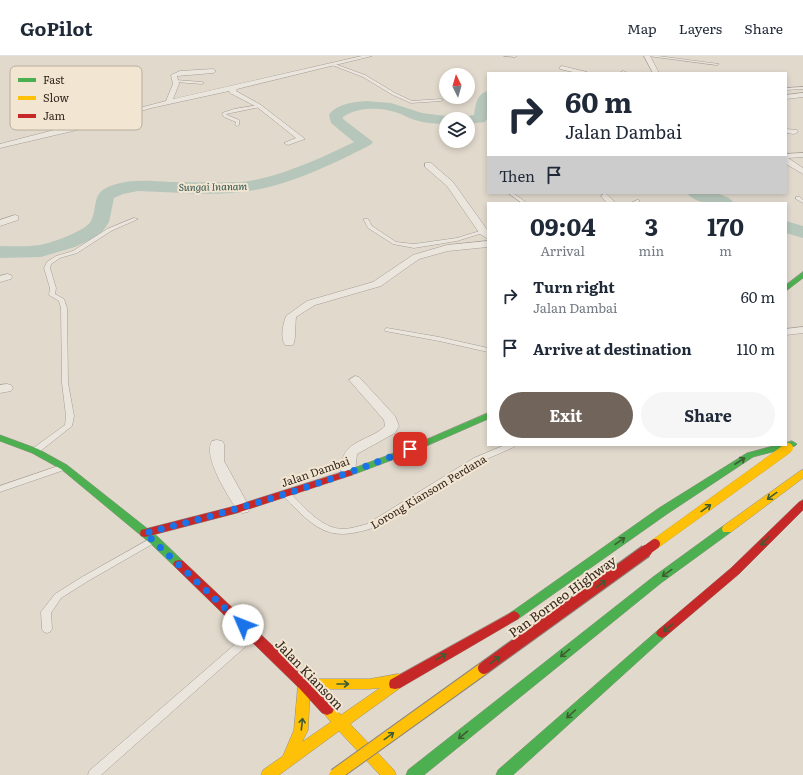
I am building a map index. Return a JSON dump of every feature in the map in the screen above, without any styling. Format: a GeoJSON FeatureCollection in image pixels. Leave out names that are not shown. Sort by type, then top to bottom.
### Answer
{"type":"FeatureCollection","features":[{"type":"Feature","properties":{"kind":"main road"},"geometry":{"type":"LineString","coordinates":[[787,288],[803,274]]}},
{"type":"Feature","properties":{"kind":"main road","name":"Jalan Dambai"},"geometry":{"type":"LineString","coordinates":[[145,533],[243,508],[286,494],[383,460],[487,416]]}},
{"type":"Feature","properties":{"kind":"main road","name":"Jalan Kiansom"},"geometry":{"type":"LineString","coordinates":[[0,438],[35,451],[64,467],[154,540],[304,684],[389,775]]}},
{"type":"Feature","properties":{"kind":"main road","name":"Pan Borneo Highway"},"geometry":{"type":"LineString","coordinates":[[335,775],[794,444],[787,446]]}},
{"type":"Feature","properties":{"kind":"main road","name":"Pan Borneo Highway"},"geometry":{"type":"LineString","coordinates":[[406,676],[503,622],[663,511],[750,455],[786,446]]}},
{"type":"Feature","properties":{"kind":"main road"},"geometry":{"type":"LineString","coordinates":[[413,775],[657,580],[803,473]]}},
{"type":"Feature","properties":{"kind":"main road"},"geometry":{"type":"LineString","coordinates":[[503,775],[635,656],[736,571],[803,504]]}},
{"type":"Feature","properties":{"kind":"main road"},"geometry":{"type":"LineString","coordinates":[[288,760],[298,743],[303,726],[304,684],[369,684],[388,682],[406,676]]}},
{"type":"Feature","properties":{"kind":"main road"},"geometry":{"type":"LineString","coordinates":[[268,775],[406,676]]}},
{"type":"Feature","properties":{"kind":"street"},"geometry":{"type":"LineString","coordinates":[[142,107],[234,88],[369,56]]}},
{"type":"Feature","properties":{"kind":"street"},"geometry":{"type":"LineString","coordinates":[[647,56],[655,72]]}},
{"type":"Feature","properties":{"kind":"street"},"geometry":{"type":"LineString","coordinates":[[562,68],[581,72]]}},
{"type":"Feature","properties":{"kind":"street"},"geometry":{"type":"LineString","coordinates":[[169,102],[176,81],[174,75],[180,73],[213,71]]}},
{"type":"Feature","properties":{"kind":"street"},"geometry":{"type":"LineString","coordinates":[[234,88],[232,92],[259,106],[300,139],[288,144]]}},
{"type":"Feature","properties":{"kind":"street"},"geometry":{"type":"LineString","coordinates":[[787,97],[803,95]]}},
{"type":"Feature","properties":{"kind":"street"},"geometry":{"type":"LineString","coordinates":[[0,146],[64,130]]}},
{"type":"Feature","properties":{"kind":"street"},"geometry":{"type":"LineString","coordinates":[[787,131],[794,132]]}},
{"type":"Feature","properties":{"kind":"street"},"geometry":{"type":"LineString","coordinates":[[787,156],[802,155]]}},
{"type":"Feature","properties":{"kind":"street"},"geometry":{"type":"LineString","coordinates":[[787,161],[803,172]]}},
{"type":"Feature","properties":{"kind":"street"},"geometry":{"type":"LineString","coordinates":[[428,165],[450,184],[485,234]]}},
{"type":"Feature","properties":{"kind":"street"},"geometry":{"type":"LineString","coordinates":[[605,196],[611,202]]}},
{"type":"Feature","properties":{"kind":"street"},"geometry":{"type":"LineString","coordinates":[[0,223],[15,218]]}},
{"type":"Feature","properties":{"kind":"street"},"geometry":{"type":"LineString","coordinates":[[289,343],[288,330],[291,316],[311,303],[377,284],[416,257],[447,248],[487,244]]}},
{"type":"Feature","properties":{"kind":"street"},"geometry":{"type":"LineString","coordinates":[[787,332],[803,330]]}},
{"type":"Feature","properties":{"kind":"street"},"geometry":{"type":"LineString","coordinates":[[348,472],[351,452],[390,430],[392,426],[390,419],[355,380]]}},
{"type":"Feature","properties":{"kind":"street"},"geometry":{"type":"LineString","coordinates":[[217,444],[218,461],[243,508]]}},
{"type":"Feature","properties":{"kind":"lane"},"geometry":{"type":"LineString","coordinates":[[506,56],[516,56]]}},
{"type":"Feature","properties":{"kind":"lane"},"geometry":{"type":"LineString","coordinates":[[650,56],[717,64]]}},
{"type":"Feature","properties":{"kind":"lane"},"geometry":{"type":"LineString","coordinates":[[333,64],[364,76],[394,94],[412,102],[439,100]]}},
{"type":"Feature","properties":{"kind":"lane"},"geometry":{"type":"LineString","coordinates":[[176,81],[202,83]]}},
{"type":"Feature","properties":{"kind":"lane"},"geometry":{"type":"LineString","coordinates":[[787,89],[803,88]]}},
{"type":"Feature","properties":{"kind":"lane"},"geometry":{"type":"LineString","coordinates":[[238,124],[238,121],[225,116],[224,113],[259,106]]}},
{"type":"Feature","properties":{"kind":"lane"},"geometry":{"type":"LineString","coordinates":[[512,194],[524,202]]}},
{"type":"Feature","properties":{"kind":"lane"},"geometry":{"type":"LineString","coordinates":[[798,198],[803,202]]}},
{"type":"Feature","properties":{"kind":"lane"},"geometry":{"type":"LineString","coordinates":[[35,451],[68,426],[70,416],[65,383],[64,308],[62,300],[52,295],[53,288],[47,268],[49,263],[58,257],[75,252],[109,230],[136,219]]}},
{"type":"Feature","properties":{"kind":"lane"},"geometry":{"type":"LineString","coordinates":[[366,220],[370,227],[395,243],[414,246],[485,234]]}},
{"type":"Feature","properties":{"kind":"lane"},"geometry":{"type":"LineString","coordinates":[[387,330],[439,339],[487,350]]}},
{"type":"Feature","properties":{"kind":"lane","name":"Lorong Kiansom Perdana"},"geometry":{"type":"LineString","coordinates":[[286,494],[318,524],[337,532],[355,532],[370,526],[477,460],[509,446]]}},
{"type":"Feature","properties":{"kind":"lane"},"geometry":{"type":"LineString","coordinates":[[0,489],[64,467]]}},
{"type":"Feature","properties":{"kind":"lane"},"geometry":{"type":"LineString","coordinates":[[47,629],[46,612],[58,596],[154,540]]}},
{"type":"Feature","properties":{"kind":"lane"},"geometry":{"type":"LineString","coordinates":[[93,775],[253,635]]}},
{"type":"Feature","properties":{"kind":"waterway","name":"Sungai Inanam"},"geometry":{"type":"LineString","coordinates":[[475,119],[480,119],[485,97],[487,96]]}},
{"type":"Feature","properties":{"kind":"waterway","name":"Sungai Inanam"},"geometry":{"type":"LineString","coordinates":[[0,252],[41,251],[68,243],[93,231],[100,222],[106,195],[119,189],[138,186],[204,188],[241,187],[266,183],[338,156],[365,142],[336,120],[336,115],[350,108],[366,105],[383,106],[399,109],[419,117],[439,120]]}},
{"type":"Feature","properties":{"kind":"waterway","name":"Sungai Inanam"},"geometry":{"type":"LineString","coordinates":[[699,194],[722,202]]}},
{"type":"Feature","properties":{"kind":"waterway","name":"Sungai Inanam"},"geometry":{"type":"LineString","coordinates":[[787,227],[803,232]]}},
{"type":"Feature","properties":{"kind":"traffic: fast"},"geometry":{"type":"LineString","coordinates":[[787,288],[803,274]]}},
{"type":"Feature","properties":{"kind":"traffic: fast"},"geometry":{"type":"LineString","coordinates":[[349,473],[405,452],[487,416]]}},
{"type":"Feature","properties":{"kind":"traffic: fast"},"geometry":{"type":"LineString","coordinates":[[0,438],[35,451],[64,467],[154,540],[179,564]]}},
{"type":"Feature","properties":{"kind":"traffic: fast"},"geometry":{"type":"LineString","coordinates":[[787,445],[792,444]]}},
{"type":"Feature","properties":{"kind":"traffic: fast"},"geometry":{"type":"LineString","coordinates":[[514,616],[663,511],[750,455],[784,446]]}},
{"type":"Feature","properties":{"kind":"traffic: fast"},"geometry":{"type":"LineString","coordinates":[[413,775],[657,580],[727,529]]}},
{"type":"Feature","properties":{"kind":"traffic: fast"},"geometry":{"type":"LineString","coordinates":[[503,775],[662,633]]}},
{"type":"Feature","properties":{"kind":"traffic: slow"},"geometry":{"type":"LineString","coordinates":[[655,544],[788,448]]}},
{"type":"Feature","properties":{"kind":"traffic: slow"},"geometry":{"type":"LineString","coordinates":[[727,529],[803,473]]}},
{"type":"Feature","properties":{"kind":"traffic: slow"},"geometry":{"type":"LineString","coordinates":[[335,775],[484,668]]}},
{"type":"Feature","properties":{"kind":"traffic: slow"},"geometry":{"type":"LineString","coordinates":[[289,758],[301,730],[304,684],[369,684],[398,679]]}},
{"type":"Feature","properties":{"kind":"traffic: slow"},"geometry":{"type":"LineString","coordinates":[[268,775],[395,684]]}},
{"type":"Feature","properties":{"kind":"traffic: slow"},"geometry":{"type":"LineString","coordinates":[[327,709],[389,775]]}},
{"type":"Feature","properties":{"kind":"traffic: jam"},"geometry":{"type":"LineString","coordinates":[[145,533],[233,510],[349,473]]}},
{"type":"Feature","properties":{"kind":"traffic: jam"},"geometry":{"type":"LineString","coordinates":[[662,633],[735,571],[803,504]]}},
{"type":"Feature","properties":{"kind":"traffic: jam"},"geometry":{"type":"LineString","coordinates":[[484,668],[655,544]]}},
{"type":"Feature","properties":{"kind":"traffic: jam"},"geometry":{"type":"LineString","coordinates":[[179,564],[304,684],[327,709]]}},
{"type":"Feature","properties":{"kind":"traffic: jam"},"geometry":{"type":"LineString","coordinates":[[395,684],[514,616]]}},
{"type":"Feature","properties":{"kind":"route"},"geometry":{"type":"LineString","coordinates":[[243,625],[145,533],[243,508],[383,460],[410,449]]}}]}
